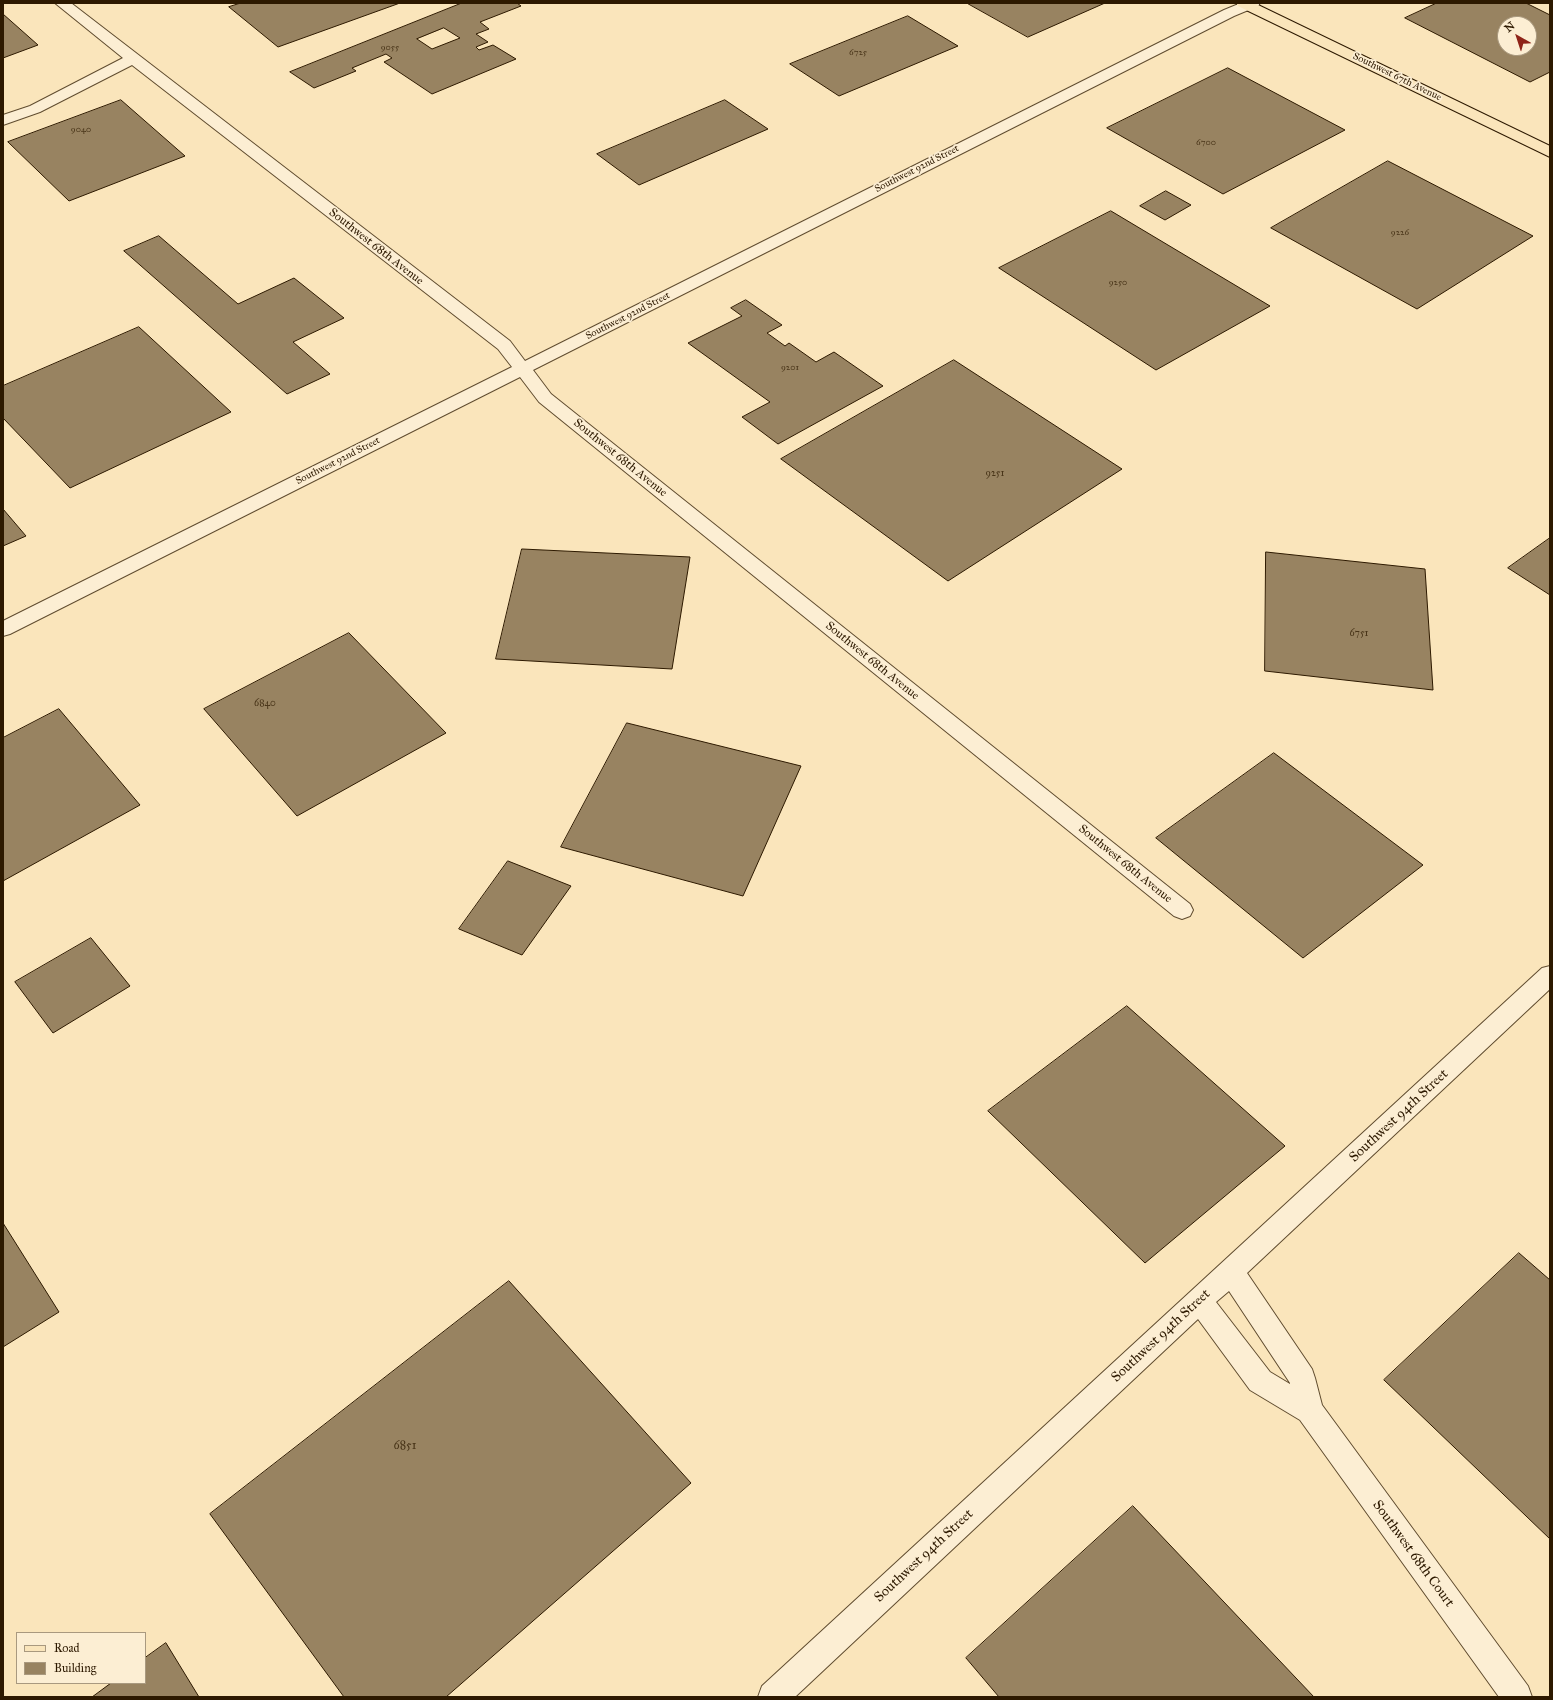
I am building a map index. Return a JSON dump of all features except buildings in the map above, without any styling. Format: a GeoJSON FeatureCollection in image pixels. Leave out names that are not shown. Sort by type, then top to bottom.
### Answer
{"type":"FeatureCollection","features":[{"type":"Feature","properties":{"kind":"main road","name":"Southwest 67th Avenue"},"geometry":{"type":"LineString","coordinates":[[1248,4],[1550,152]]}},
{"type":"Feature","properties":{"kind":"street","name":"Southwest 68th Avenue"},"geometry":{"type":"LineString","coordinates":[[62,3],[132,59],[504,345],[545,398],[1182,910]]}},
{"type":"Feature","properties":{"kind":"street","name":"Southwest 92nd Street"},"geometry":{"type":"LineString","coordinates":[[3,629],[1248,4]]}},
{"type":"Feature","properties":{"kind":"street"},"geometry":{"type":"LineString","coordinates":[[3,120],[35,108],[132,59]]}},
{"type":"Feature","properties":{"kind":"street","name":"Southwest 94th Street"},"geometry":{"type":"LineString","coordinates":[[773,1697],[1550,975]]}},
{"type":"Feature","properties":{"kind":"street","name":"Southwest 68th Court"},"geometry":{"type":"LineString","coordinates":[[1231,1272],[1302,1378],[1310,1411],[1517,1697]]}},
{"type":"Feature","properties":{"kind":"street","name":"Southwest 68th Court"},"geometry":{"type":"LineString","coordinates":[[1200,1301],[1260,1381],[1310,1411]]}}]}
